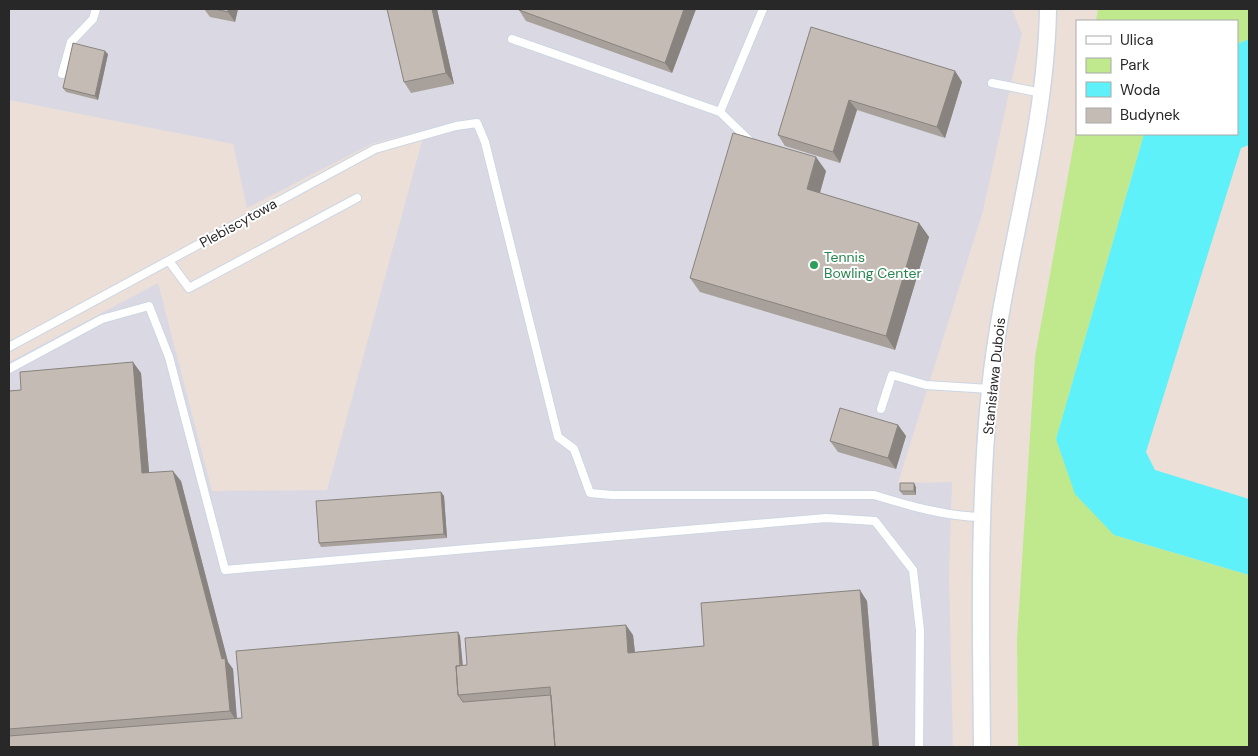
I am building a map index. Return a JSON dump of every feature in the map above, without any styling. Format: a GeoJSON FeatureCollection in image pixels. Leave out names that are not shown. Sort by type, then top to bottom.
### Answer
{"type":"FeatureCollection","features":[{"type":"Feature","properties":{"kind":"street","name":"Stanisława Dubois"},"geometry":{"type":"LineString","coordinates":[[982,747],[982,517],[990,389],[1016,227],[1042,93],[1048,9]]}},
{"type":"Feature","properties":{"kind":"lane"},"geometry":{"type":"LineString","coordinates":[[62,74],[71,42],[92,19],[96,9]]}},
{"type":"Feature","properties":{"kind":"lane"},"geometry":{"type":"LineString","coordinates":[[720,112],[763,9]]}},
{"type":"Feature","properties":{"kind":"lane"},"geometry":{"type":"LineString","coordinates":[[512,39],[720,112],[757,145]]}},
{"type":"Feature","properties":{"kind":"lane"},"geometry":{"type":"LineString","coordinates":[[992,82],[1042,93]]}},
{"type":"Feature","properties":{"kind":"lane","name":"Plebiscytowa"},"geometry":{"type":"LineString","coordinates":[[9,347],[375,149],[456,126],[477,123],[485,142],[558,437],[574,449],[590,493],[612,495],[874,495],[913,508],[955,516],[982,517]]}},
{"type":"Feature","properties":{"kind":"lane"},"geometry":{"type":"LineString","coordinates":[[170,261],[189,288],[357,198]]}},
{"type":"Feature","properties":{"kind":"lane"},"geometry":{"type":"LineString","coordinates":[[9,369],[102,320],[149,306],[169,357],[225,570],[826,518],[875,521],[913,570],[920,630],[920,747]]}},
{"type":"Feature","properties":{"kind":"lane"},"geometry":{"type":"LineString","coordinates":[[881,409],[892,375],[926,385],[990,389]]}},
{"type":"Feature","properties":{"kind":"shaded area"},"geometry":{"type":"Polygon","coordinates":[[[9,9],[1012,9],[1022,34],[983,211],[898,483],[952,482],[949,576],[953,747],[9,747],[9,362],[158,283],[212,491],[327,490],[425,130],[371,144],[247,208],[233,144],[9,100],[9,9]]]}},
{"type":"Feature","properties":{"kind":"green space"},"geometry":{"type":"Polygon","coordinates":[[[1098,9],[1249,9],[1249,39],[1238,44],[1238,20],[1096,20],[1098,9]]]}},
{"type":"Feature","properties":{"kind":"green space"},"geometry":{"type":"Polygon","coordinates":[[[1076,132],[1076,135],[1144,135],[1056,439],[1114,535],[1249,575],[1249,747],[1018,747],[1017,639],[1035,357],[1076,132]]]}},
{"type":"Feature","properties":{"kind":"water"},"geometry":{"type":"Polygon","coordinates":[[[1249,39],[1249,145],[1241,148],[1146,452],[1155,470],[1249,499],[1249,575],[1114,535],[1075,494],[1056,439],[1144,135],[1238,135],[1238,44],[1249,39]]]}},
{"type":"Feature","properties":{"kind":"building"},"geometry":{"type":"Polygon","coordinates":[[[215,9],[228,9],[228,12],[215,9]]]}},
{"type":"Feature","properties":{"kind":"building"},"geometry":{"type":"Polygon","coordinates":[[[387,9],[432,9],[446,73],[404,82],[387,9]]]}},
{"type":"Feature","properties":{"kind":"building"},"geometry":{"type":"Polygon","coordinates":[[[519,9],[684,9],[665,63],[519,9]]]}},
{"type":"Feature","properties":{"kind":"building"},"geometry":{"type":"Polygon","coordinates":[[[811,27],[955,71],[937,127],[849,100],[833,152],[778,135],[811,27]]]}},
{"type":"Feature","properties":{"kind":"building"},"geometry":{"type":"Polygon","coordinates":[[[73,43],[105,51],[95,96],[63,88],[73,43]]]}},
{"type":"Feature","properties":{"kind":"building","name":"Tennis Bowling Center"},"geometry":{"type":"Polygon","coordinates":[[[733,133],[816,157],[807,189],[919,223],[886,336],[690,278],[733,133]]]}},
{"type":"Feature","properties":{"kind":"building"},"geometry":{"type":"Polygon","coordinates":[[[133,362],[142,473],[173,471],[222,659],[225,658],[230,711],[9,729],[9,391],[21,390],[20,372],[133,362]]]}},
{"type":"Feature","properties":{"kind":"building"},"geometry":{"type":"Polygon","coordinates":[[[840,408],[898,425],[888,458],[830,441],[840,408]]]}},
{"type":"Feature","properties":{"kind":"building"},"geometry":{"type":"Polygon","coordinates":[[[900,483],[914,483],[914,491],[900,491],[900,483]]]}},
{"type":"Feature","properties":{"kind":"building"},"geometry":{"type":"Polygon","coordinates":[[[441,492],[444,534],[319,543],[316,501],[441,492]]]}},
{"type":"Feature","properties":{"kind":"building"},"geometry":{"type":"Polygon","coordinates":[[[860,590],[873,747],[555,747],[550,687],[458,695],[456,666],[467,665],[465,638],[626,625],[628,653],[704,646],[701,603],[860,590]]]}},
{"type":"Feature","properties":{"kind":"building"},"geometry":{"type":"Polygon","coordinates":[[[458,632],[460,666],[456,666],[458,695],[463,702],[551,695],[555,747],[9,747],[9,736],[242,718],[236,651],[458,632]]]}},
{"type":"Feature","properties":{"kind":"place","name":"Tennis Bowling Center"},"geometry":{"type":"Point","coordinates":[814,265]}}]}
